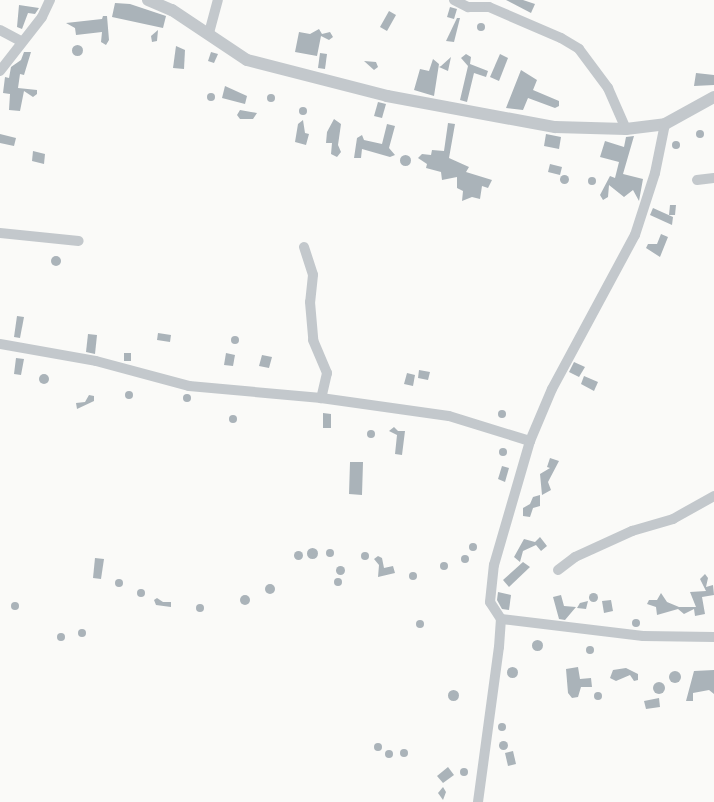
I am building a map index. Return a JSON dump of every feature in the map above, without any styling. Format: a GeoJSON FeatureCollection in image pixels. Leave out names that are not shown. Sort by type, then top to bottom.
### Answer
{"type":"FeatureCollection","features":[{"type":"Feature","properties":{"kind":"street"},"geometry":{"type":"LineString","coordinates":[[0,71],[21,41],[42,17],[50,0]]}},
{"type":"Feature","properties":{"kind":"street"},"geometry":{"type":"LineString","coordinates":[[148,0],[209,33],[247,60],[387,96],[555,127],[626,129],[665,124],[714,96]]}},
{"type":"Feature","properties":{"kind":"street"},"geometry":{"type":"LineString","coordinates":[[209,33],[218,0]]}},
{"type":"Feature","properties":{"kind":"street"},"geometry":{"type":"LineString","coordinates":[[454,0],[468,7],[489,7],[561,38],[579,49],[608,88],[626,129]]}},
{"type":"Feature","properties":{"kind":"street"},"geometry":{"type":"LineString","coordinates":[[0,30],[21,41]]}},
{"type":"Feature","properties":{"kind":"street"},"geometry":{"type":"LineString","coordinates":[[478,802],[501,619],[490,602],[490,584],[530,441],[552,388],[635,235],[655,173],[665,124]]}},
{"type":"Feature","properties":{"kind":"street"},"geometry":{"type":"LineString","coordinates":[[697,180],[714,178]]}},
{"type":"Feature","properties":{"kind":"street"},"geometry":{"type":"LineString","coordinates":[[0,233],[79,241]]}},
{"type":"Feature","properties":{"kind":"street"},"geometry":{"type":"LineString","coordinates":[[304,247],[313,275],[310,302],[313,340],[326,365],[321,398]]}},
{"type":"Feature","properties":{"kind":"street"},"geometry":{"type":"LineString","coordinates":[[0,344],[96,361],[189,386],[321,398],[449,416],[530,441]]}},
{"type":"Feature","properties":{"kind":"street"},"geometry":{"type":"LineString","coordinates":[[558,570],[575,557],[632,531],[673,519],[714,496]]}},
{"type":"Feature","properties":{"kind":"street"},"geometry":{"type":"LineString","coordinates":[[501,619],[643,636],[714,637]]}},
{"type":"Feature","properties":{"kind":"building"},"geometry":{"type":"Polygon","coordinates":[[[506,0],[523,0],[535,4],[531,13],[506,0]]]}},
{"type":"Feature","properties":{"kind":"building"},"geometry":{"type":"Polygon","coordinates":[[[115,3],[130,4],[166,16],[163,28],[112,17],[115,3]]]}},
{"type":"Feature","properties":{"kind":"building"},"geometry":{"type":"Polygon","coordinates":[[[19,5],[39,8],[35,14],[28,13],[22,29],[17,27],[19,5]]]}},
{"type":"Feature","properties":{"kind":"building"},"geometry":{"type":"Polygon","coordinates":[[[450,7],[457,9],[454,19],[447,17],[450,7]]]}},
{"type":"Feature","properties":{"kind":"building"},"geometry":{"type":"Polygon","coordinates":[[[389,11],[396,15],[387,31],[380,27],[389,11]]]}},
{"type":"Feature","properties":{"kind":"building"},"geometry":{"type":"Polygon","coordinates":[[[103,16],[107,16],[109,40],[106,45],[101,42],[102,32],[76,35],[75,28],[66,23],[102,19],[103,16]]]}},
{"type":"Feature","properties":{"kind":"building"},"geometry":{"type":"Polygon","coordinates":[[[457,18],[460,18],[454,42],[446,41],[457,18]]]}},
{"type":"Feature","properties":{"kind":"building"},"geometry":{"type":"Polygon","coordinates":[[[481,23],[485,27],[481,31],[477,27],[481,23]]]}},
{"type":"Feature","properties":{"kind":"building"},"geometry":{"type":"Polygon","coordinates":[[[319,29],[322,34],[330,32],[333,37],[329,40],[321,36],[317,56],[295,52],[299,32],[310,34],[319,29]]]}},
{"type":"Feature","properties":{"kind":"building"},"geometry":{"type":"Polygon","coordinates":[[[158,30],[157,41],[152,42],[151,36],[158,30]]]}},
{"type":"Feature","properties":{"kind":"building"},"geometry":{"type":"Polygon","coordinates":[[[75,45],[79,45],[82,50],[81,54],[75,55],[72,52],[72,48],[75,45]]]}},
{"type":"Feature","properties":{"kind":"building"},"geometry":{"type":"Polygon","coordinates":[[[176,46],[185,50],[184,69],[173,68],[176,46]]]}},
{"type":"Feature","properties":{"kind":"building"},"geometry":{"type":"Polygon","coordinates":[[[24,52],[31,52],[24,75],[20,74],[18,88],[37,90],[37,94],[33,97],[24,91],[20,111],[9,110],[10,94],[3,93],[5,77],[9,78],[11,67],[21,60],[24,52]]]}},
{"type":"Feature","properties":{"kind":"building"},"geometry":{"type":"Polygon","coordinates":[[[211,52],[218,54],[214,63],[208,61],[211,52]]]}},
{"type":"Feature","properties":{"kind":"building"},"geometry":{"type":"Polygon","coordinates":[[[320,53],[327,54],[325,69],[318,68],[320,53]]]}},
{"type":"Feature","properties":{"kind":"building"},"geometry":{"type":"Polygon","coordinates":[[[466,54],[471,57],[470,64],[488,71],[486,77],[474,73],[467,102],[460,100],[468,66],[461,58],[466,54]]]}},
{"type":"Feature","properties":{"kind":"building"},"geometry":{"type":"Polygon","coordinates":[[[500,54],[508,58],[499,81],[490,77],[500,54]]]}},
{"type":"Feature","properties":{"kind":"building"},"geometry":{"type":"Polygon","coordinates":[[[451,57],[448,71],[439,67],[441,66],[451,57]]]}},
{"type":"Feature","properties":{"kind":"building"},"geometry":{"type":"Polygon","coordinates":[[[433,59],[439,64],[434,96],[414,90],[420,69],[429,71],[433,59]]]}},
{"type":"Feature","properties":{"kind":"building"},"geometry":{"type":"Polygon","coordinates":[[[364,61],[376,62],[378,67],[374,70],[364,61]]]}},
{"type":"Feature","properties":{"kind":"building"},"geometry":{"type":"Polygon","coordinates":[[[521,70],[537,80],[533,90],[559,101],[559,106],[555,108],[528,98],[523,110],[506,108],[521,70]]]}},
{"type":"Feature","properties":{"kind":"building"},"geometry":{"type":"Polygon","coordinates":[[[696,73],[714,75],[714,85],[694,86],[696,73]]]}},
{"type":"Feature","properties":{"kind":"building"},"geometry":{"type":"Polygon","coordinates":[[[225,86],[247,96],[245,104],[222,98],[225,86]]]}},
{"type":"Feature","properties":{"kind":"building"},"geometry":{"type":"Polygon","coordinates":[[[211,93],[215,97],[211,101],[207,97],[211,93]]]}},
{"type":"Feature","properties":{"kind":"building"},"geometry":{"type":"Polygon","coordinates":[[[271,94],[275,98],[271,102],[267,98],[271,94]]]}},
{"type":"Feature","properties":{"kind":"building"},"geometry":{"type":"Polygon","coordinates":[[[378,102],[386,104],[382,118],[374,116],[378,102]]]}},
{"type":"Feature","properties":{"kind":"building"},"geometry":{"type":"Polygon","coordinates":[[[303,107],[307,111],[303,115],[299,111],[303,107]]]}},
{"type":"Feature","properties":{"kind":"building"},"geometry":{"type":"Polygon","coordinates":[[[240,110],[257,113],[253,119],[240,119],[237,115],[240,110]]]}},
{"type":"Feature","properties":{"kind":"building"},"geometry":{"type":"Polygon","coordinates":[[[334,119],[341,124],[338,145],[341,152],[337,157],[331,154],[332,143],[326,143],[327,132],[334,119]]]}},
{"type":"Feature","properties":{"kind":"building"},"geometry":{"type":"Polygon","coordinates":[[[303,120],[305,133],[309,134],[306,145],[295,142],[298,124],[303,120]]]}},
{"type":"Feature","properties":{"kind":"building"},"geometry":{"type":"Polygon","coordinates":[[[448,123],[455,124],[449,158],[469,167],[466,172],[492,180],[488,188],[482,186],[480,199],[472,197],[462,201],[463,191],[457,188],[457,177],[442,180],[441,172],[426,168],[427,164],[418,158],[422,154],[431,155],[432,150],[444,151],[448,123]]]}},
{"type":"Feature","properties":{"kind":"building"},"geometry":{"type":"Polygon","coordinates":[[[387,124],[395,126],[389,148],[395,155],[390,157],[362,149],[361,158],[354,158],[357,138],[362,135],[364,140],[382,144],[387,124]]]}},
{"type":"Feature","properties":{"kind":"building"},"geometry":{"type":"Polygon","coordinates":[[[700,130],[704,134],[700,138],[696,134],[700,130]]]}},
{"type":"Feature","properties":{"kind":"building"},"geometry":{"type":"Polygon","coordinates":[[[0,134],[16,138],[14,146],[0,143],[0,134]]]}},
{"type":"Feature","properties":{"kind":"building"},"geometry":{"type":"Polygon","coordinates":[[[546,134],[561,137],[559,149],[544,146],[546,134]]]}},
{"type":"Feature","properties":{"kind":"building"},"geometry":{"type":"Polygon","coordinates":[[[634,136],[623,174],[643,179],[639,201],[633,190],[624,197],[609,185],[608,197],[603,200],[600,195],[610,176],[615,178],[619,162],[600,157],[605,141],[624,147],[626,137],[634,136]]]}},
{"type":"Feature","properties":{"kind":"building"},"geometry":{"type":"Polygon","coordinates":[[[676,141],[680,145],[676,149],[672,145],[676,141]]]}},
{"type":"Feature","properties":{"kind":"building"},"geometry":{"type":"Polygon","coordinates":[[[33,151],[45,154],[44,164],[32,161],[33,151]]]}},
{"type":"Feature","properties":{"kind":"building"},"geometry":{"type":"Polygon","coordinates":[[[403,155],[407,155],[410,160],[409,164],[403,165],[400,162],[400,158],[403,155]]]}},
{"type":"Feature","properties":{"kind":"building"},"geometry":{"type":"Polygon","coordinates":[[[550,164],[562,167],[560,175],[548,172],[550,164]]]}},
{"type":"Feature","properties":{"kind":"building"},"geometry":{"type":"Polygon","coordinates":[[[564,175],[568,179],[564,183],[560,179],[564,175]]]}},
{"type":"Feature","properties":{"kind":"building"},"geometry":{"type":"Polygon","coordinates":[[[592,177],[596,181],[592,185],[588,181],[592,177]]]}},
{"type":"Feature","properties":{"kind":"building"},"geometry":{"type":"Polygon","coordinates":[[[670,205],[676,205],[675,215],[669,215],[670,205]]]}},
{"type":"Feature","properties":{"kind":"building"},"geometry":{"type":"Polygon","coordinates":[[[653,208],[673,217],[672,225],[650,215],[653,208]]]}},
{"type":"Feature","properties":{"kind":"building"},"geometry":{"type":"Polygon","coordinates":[[[661,234],[668,237],[660,257],[646,248],[648,244],[657,244],[661,234]]]}},
{"type":"Feature","properties":{"kind":"building"},"geometry":{"type":"Polygon","coordinates":[[[54,256],[58,256],[61,261],[60,265],[54,266],[51,263],[51,259],[54,256]]]}},
{"type":"Feature","properties":{"kind":"building"},"geometry":{"type":"Polygon","coordinates":[[[17,316],[24,317],[20,338],[14,337],[17,316]]]}},
{"type":"Feature","properties":{"kind":"building"},"geometry":{"type":"Polygon","coordinates":[[[158,333],[171,335],[170,342],[157,340],[158,333]]]}},
{"type":"Feature","properties":{"kind":"building"},"geometry":{"type":"Polygon","coordinates":[[[88,334],[97,335],[95,354],[86,352],[88,334]]]}},
{"type":"Feature","properties":{"kind":"building"},"geometry":{"type":"Polygon","coordinates":[[[235,336],[239,340],[235,344],[231,340],[235,336]]]}},
{"type":"Feature","properties":{"kind":"building"},"geometry":{"type":"Polygon","coordinates":[[[124,353],[131,353],[131,361],[124,361],[124,353]]]}},
{"type":"Feature","properties":{"kind":"building"},"geometry":{"type":"Polygon","coordinates":[[[226,353],[235,355],[233,366],[224,365],[226,353]]]}},
{"type":"Feature","properties":{"kind":"building"},"geometry":{"type":"Polygon","coordinates":[[[262,355],[272,357],[269,368],[259,366],[262,355]]]}},
{"type":"Feature","properties":{"kind":"building"},"geometry":{"type":"Polygon","coordinates":[[[16,358],[24,359],[21,375],[14,374],[16,358]]]}},
{"type":"Feature","properties":{"kind":"building"},"geometry":{"type":"Polygon","coordinates":[[[574,362],[585,367],[579,377],[569,372],[574,362]]]}},
{"type":"Feature","properties":{"kind":"building"},"geometry":{"type":"Polygon","coordinates":[[[419,370],[430,372],[428,380],[418,378],[419,370]]]}},
{"type":"Feature","properties":{"kind":"building"},"geometry":{"type":"Polygon","coordinates":[[[407,373],[415,375],[413,386],[404,384],[407,373]]]}},
{"type":"Feature","properties":{"kind":"building"},"geometry":{"type":"Polygon","coordinates":[[[42,374],[46,374],[49,379],[48,383],[42,384],[39,381],[39,377],[42,374]]]}},
{"type":"Feature","properties":{"kind":"building"},"geometry":{"type":"Polygon","coordinates":[[[584,376],[598,382],[594,391],[581,384],[584,376]]]}},
{"type":"Feature","properties":{"kind":"building"},"geometry":{"type":"Polygon","coordinates":[[[129,391],[133,395],[129,399],[125,395],[129,391]]]}},
{"type":"Feature","properties":{"kind":"building"},"geometry":{"type":"Polygon","coordinates":[[[187,394],[191,398],[187,402],[183,398],[187,394]]]}},
{"type":"Feature","properties":{"kind":"building"},"geometry":{"type":"Polygon","coordinates":[[[89,395],[94,396],[94,401],[77,409],[76,403],[85,402],[89,395]]]}},
{"type":"Feature","properties":{"kind":"building"},"geometry":{"type":"Polygon","coordinates":[[[502,410],[506,414],[502,418],[498,414],[502,410]]]}},
{"type":"Feature","properties":{"kind":"building"},"geometry":{"type":"Polygon","coordinates":[[[323,413],[331,414],[331,428],[323,428],[323,413]]]}},
{"type":"Feature","properties":{"kind":"building"},"geometry":{"type":"Polygon","coordinates":[[[233,415],[237,419],[233,423],[229,419],[233,415]]]}},
{"type":"Feature","properties":{"kind":"building"},"geometry":{"type":"Polygon","coordinates":[[[394,427],[398,431],[405,431],[402,455],[395,454],[397,435],[389,431],[394,427]]]}},
{"type":"Feature","properties":{"kind":"building"},"geometry":{"type":"Polygon","coordinates":[[[371,430],[375,434],[371,438],[367,434],[371,430]]]}},
{"type":"Feature","properties":{"kind":"building"},"geometry":{"type":"Polygon","coordinates":[[[503,448],[507,452],[503,456],[499,452],[503,448]]]}},
{"type":"Feature","properties":{"kind":"building"},"geometry":{"type":"Polygon","coordinates":[[[550,458],[559,461],[548,482],[551,490],[542,495],[540,474],[550,468],[547,467],[550,458]]]}},
{"type":"Feature","properties":{"kind":"building"},"geometry":{"type":"Polygon","coordinates":[[[350,462],[363,462],[362,495],[349,494],[350,462]]]}},
{"type":"Feature","properties":{"kind":"building"},"geometry":{"type":"Polygon","coordinates":[[[502,466],[509,468],[505,482],[498,479],[502,466]]]}},
{"type":"Feature","properties":{"kind":"building"},"geometry":{"type":"Polygon","coordinates":[[[540,495],[540,506],[533,508],[530,517],[523,516],[523,508],[530,504],[533,497],[540,495]]]}},
{"type":"Feature","properties":{"kind":"building"},"geometry":{"type":"Polygon","coordinates":[[[540,537],[547,546],[541,551],[536,545],[523,551],[520,562],[514,557],[524,539],[535,542],[540,537]]]}},
{"type":"Feature","properties":{"kind":"building"},"geometry":{"type":"Polygon","coordinates":[[[473,543],[477,547],[473,551],[469,547],[473,543]]]}},
{"type":"Feature","properties":{"kind":"building"},"geometry":{"type":"Polygon","coordinates":[[[310,548],[314,548],[317,553],[316,557],[310,558],[307,555],[307,551],[310,548]]]}},
{"type":"Feature","properties":{"kind":"building"},"geometry":{"type":"Polygon","coordinates":[[[330,549],[334,553],[330,557],[326,553],[330,549]]]}},
{"type":"Feature","properties":{"kind":"building"},"geometry":{"type":"Polygon","coordinates":[[[298,551],[302,555],[298,559],[294,555],[298,551]]]}},
{"type":"Feature","properties":{"kind":"building"},"geometry":{"type":"Polygon","coordinates":[[[365,552],[369,556],[365,560],[361,556],[365,552]]]}},
{"type":"Feature","properties":{"kind":"building"},"geometry":{"type":"Polygon","coordinates":[[[465,555],[469,559],[465,563],[461,559],[465,555]]]}},
{"type":"Feature","properties":{"kind":"building"},"geometry":{"type":"Polygon","coordinates":[[[378,556],[382,558],[384,568],[393,566],[395,573],[378,577],[379,565],[374,559],[378,556]]]}},
{"type":"Feature","properties":{"kind":"building"},"geometry":{"type":"Polygon","coordinates":[[[95,558],[104,559],[101,579],[93,578],[95,558]]]}},
{"type":"Feature","properties":{"kind":"building"},"geometry":{"type":"Polygon","coordinates":[[[444,562],[448,566],[444,570],[440,566],[444,562]]]}},
{"type":"Feature","properties":{"kind":"building"},"geometry":{"type":"Polygon","coordinates":[[[523,562],[530,567],[509,587],[503,580],[523,562]]]}},
{"type":"Feature","properties":{"kind":"building"},"geometry":{"type":"Polygon","coordinates":[[[340,566],[344,570],[340,574],[336,570],[340,566]]]}},
{"type":"Feature","properties":{"kind":"building"},"geometry":{"type":"Polygon","coordinates":[[[413,572],[417,576],[413,580],[409,576],[413,572]]]}},
{"type":"Feature","properties":{"kind":"building"},"geometry":{"type":"Polygon","coordinates":[[[705,574],[708,578],[706,587],[713,585],[714,595],[702,597],[705,614],[695,616],[694,609],[684,614],[678,609],[657,615],[656,607],[647,604],[649,600],[657,600],[661,593],[667,602],[679,607],[696,607],[690,592],[706,591],[700,579],[705,574]]]}},
{"type":"Feature","properties":{"kind":"building"},"geometry":{"type":"Polygon","coordinates":[[[338,578],[342,582],[338,586],[334,582],[338,578]]]}},
{"type":"Feature","properties":{"kind":"building"},"geometry":{"type":"Polygon","coordinates":[[[119,579],[123,583],[119,587],[115,583],[119,579]]]}},
{"type":"Feature","properties":{"kind":"building"},"geometry":{"type":"Polygon","coordinates":[[[268,584],[272,584],[275,589],[274,593],[268,594],[265,591],[265,587],[268,584]]]}},
{"type":"Feature","properties":{"kind":"building"},"geometry":{"type":"Polygon","coordinates":[[[141,589],[145,593],[141,597],[137,593],[141,589]]]}},
{"type":"Feature","properties":{"kind":"building"},"geometry":{"type":"Polygon","coordinates":[[[498,592],[511,595],[509,610],[502,609],[497,600],[498,592]]]}},
{"type":"Feature","properties":{"kind":"building"},"geometry":{"type":"Polygon","coordinates":[[[593,593],[597,597],[593,601],[589,597],[593,593]]]}},
{"type":"Feature","properties":{"kind":"building"},"geometry":{"type":"Polygon","coordinates":[[[243,595],[247,595],[250,600],[249,604],[243,605],[240,602],[240,598],[243,595]]]}},
{"type":"Feature","properties":{"kind":"building"},"geometry":{"type":"Polygon","coordinates":[[[561,595],[564,606],[576,607],[565,620],[559,619],[553,597],[561,595]]]}},
{"type":"Feature","properties":{"kind":"building"},"geometry":{"type":"Polygon","coordinates":[[[157,598],[163,602],[171,602],[171,607],[156,605],[154,600],[157,598]]]}},
{"type":"Feature","properties":{"kind":"building"},"geometry":{"type":"Polygon","coordinates":[[[611,600],[613,611],[604,613],[602,601],[611,600]]]}},
{"type":"Feature","properties":{"kind":"building"},"geometry":{"type":"Polygon","coordinates":[[[588,601],[586,609],[577,608],[580,603],[588,601]]]}},
{"type":"Feature","properties":{"kind":"building"},"geometry":{"type":"Polygon","coordinates":[[[15,602],[19,606],[15,610],[11,606],[15,602]]]}},
{"type":"Feature","properties":{"kind":"building"},"geometry":{"type":"Polygon","coordinates":[[[200,604],[204,608],[200,612],[196,608],[200,604]]]}},
{"type":"Feature","properties":{"kind":"building"},"geometry":{"type":"Polygon","coordinates":[[[636,619],[640,623],[636,627],[632,623],[636,619]]]}},
{"type":"Feature","properties":{"kind":"building"},"geometry":{"type":"Polygon","coordinates":[[[420,620],[424,624],[420,628],[416,624],[420,620]]]}},
{"type":"Feature","properties":{"kind":"building"},"geometry":{"type":"Polygon","coordinates":[[[82,629],[86,633],[82,637],[78,633],[82,629]]]}},
{"type":"Feature","properties":{"kind":"building"},"geometry":{"type":"Polygon","coordinates":[[[61,633],[65,637],[61,641],[57,637],[61,633]]]}},
{"type":"Feature","properties":{"kind":"building"},"geometry":{"type":"Polygon","coordinates":[[[537,639],[543,645],[537,651],[531,645],[537,639]]]}},
{"type":"Feature","properties":{"kind":"building"},"geometry":{"type":"Polygon","coordinates":[[[590,646],[594,650],[590,654],[586,650],[590,646]]]}},
{"type":"Feature","properties":{"kind":"building"},"geometry":{"type":"Polygon","coordinates":[[[512,666],[518,672],[512,678],[506,672],[512,666]]]}},
{"type":"Feature","properties":{"kind":"building"},"geometry":{"type":"Polygon","coordinates":[[[578,667],[580,679],[591,678],[592,687],[581,687],[578,697],[572,698],[568,693],[566,669],[578,667]]]}},
{"type":"Feature","properties":{"kind":"building"},"geometry":{"type":"Polygon","coordinates":[[[626,668],[638,674],[638,680],[634,681],[630,675],[616,681],[610,678],[613,670],[626,668]]]}},
{"type":"Feature","properties":{"kind":"building"},"geometry":{"type":"Polygon","coordinates":[[[714,670],[714,694],[709,690],[693,693],[693,701],[686,701],[694,671],[714,670]]]}},
{"type":"Feature","properties":{"kind":"building"},"geometry":{"type":"Polygon","coordinates":[[[673,671],[677,671],[681,677],[677,683],[673,683],[669,679],[669,675],[673,671]]]}},
{"type":"Feature","properties":{"kind":"building"},"geometry":{"type":"Polygon","coordinates":[[[657,682],[661,682],[665,688],[661,694],[657,694],[653,690],[653,686],[657,682]]]}},
{"type":"Feature","properties":{"kind":"building"},"geometry":{"type":"Polygon","coordinates":[[[453,689],[459,695],[453,701],[447,695],[453,689]]]}},
{"type":"Feature","properties":{"kind":"building"},"geometry":{"type":"Polygon","coordinates":[[[598,692],[602,696],[598,700],[594,696],[598,692]]]}},
{"type":"Feature","properties":{"kind":"building"},"geometry":{"type":"Polygon","coordinates":[[[659,698],[660,707],[646,709],[644,701],[659,698]]]}},
{"type":"Feature","properties":{"kind":"building"},"geometry":{"type":"Polygon","coordinates":[[[502,723],[506,727],[502,731],[498,727],[502,723]]]}},
{"type":"Feature","properties":{"kind":"building"},"geometry":{"type":"Polygon","coordinates":[[[503,741],[507,745],[503,749],[499,745],[503,741]]]}},
{"type":"Feature","properties":{"kind":"building"},"geometry":{"type":"Polygon","coordinates":[[[378,743],[382,747],[378,751],[374,747],[378,743]]]}},
{"type":"Feature","properties":{"kind":"building"},"geometry":{"type":"Polygon","coordinates":[[[404,749],[408,753],[404,757],[400,753],[404,749]]]}},
{"type":"Feature","properties":{"kind":"building"},"geometry":{"type":"Polygon","coordinates":[[[389,750],[393,754],[389,758],[385,754],[389,750]]]}},
{"type":"Feature","properties":{"kind":"building"},"geometry":{"type":"Polygon","coordinates":[[[513,751],[516,764],[508,766],[505,753],[513,751]]]}},
{"type":"Feature","properties":{"kind":"building"},"geometry":{"type":"Polygon","coordinates":[[[448,767],[454,775],[443,783],[437,776],[448,767]]]}},
{"type":"Feature","properties":{"kind":"building"},"geometry":{"type":"Polygon","coordinates":[[[464,768],[468,772],[464,776],[460,772],[464,768]]]}},
{"type":"Feature","properties":{"kind":"building"},"geometry":{"type":"Polygon","coordinates":[[[443,787],[446,792],[443,800],[438,793],[443,787]]]}}]}
